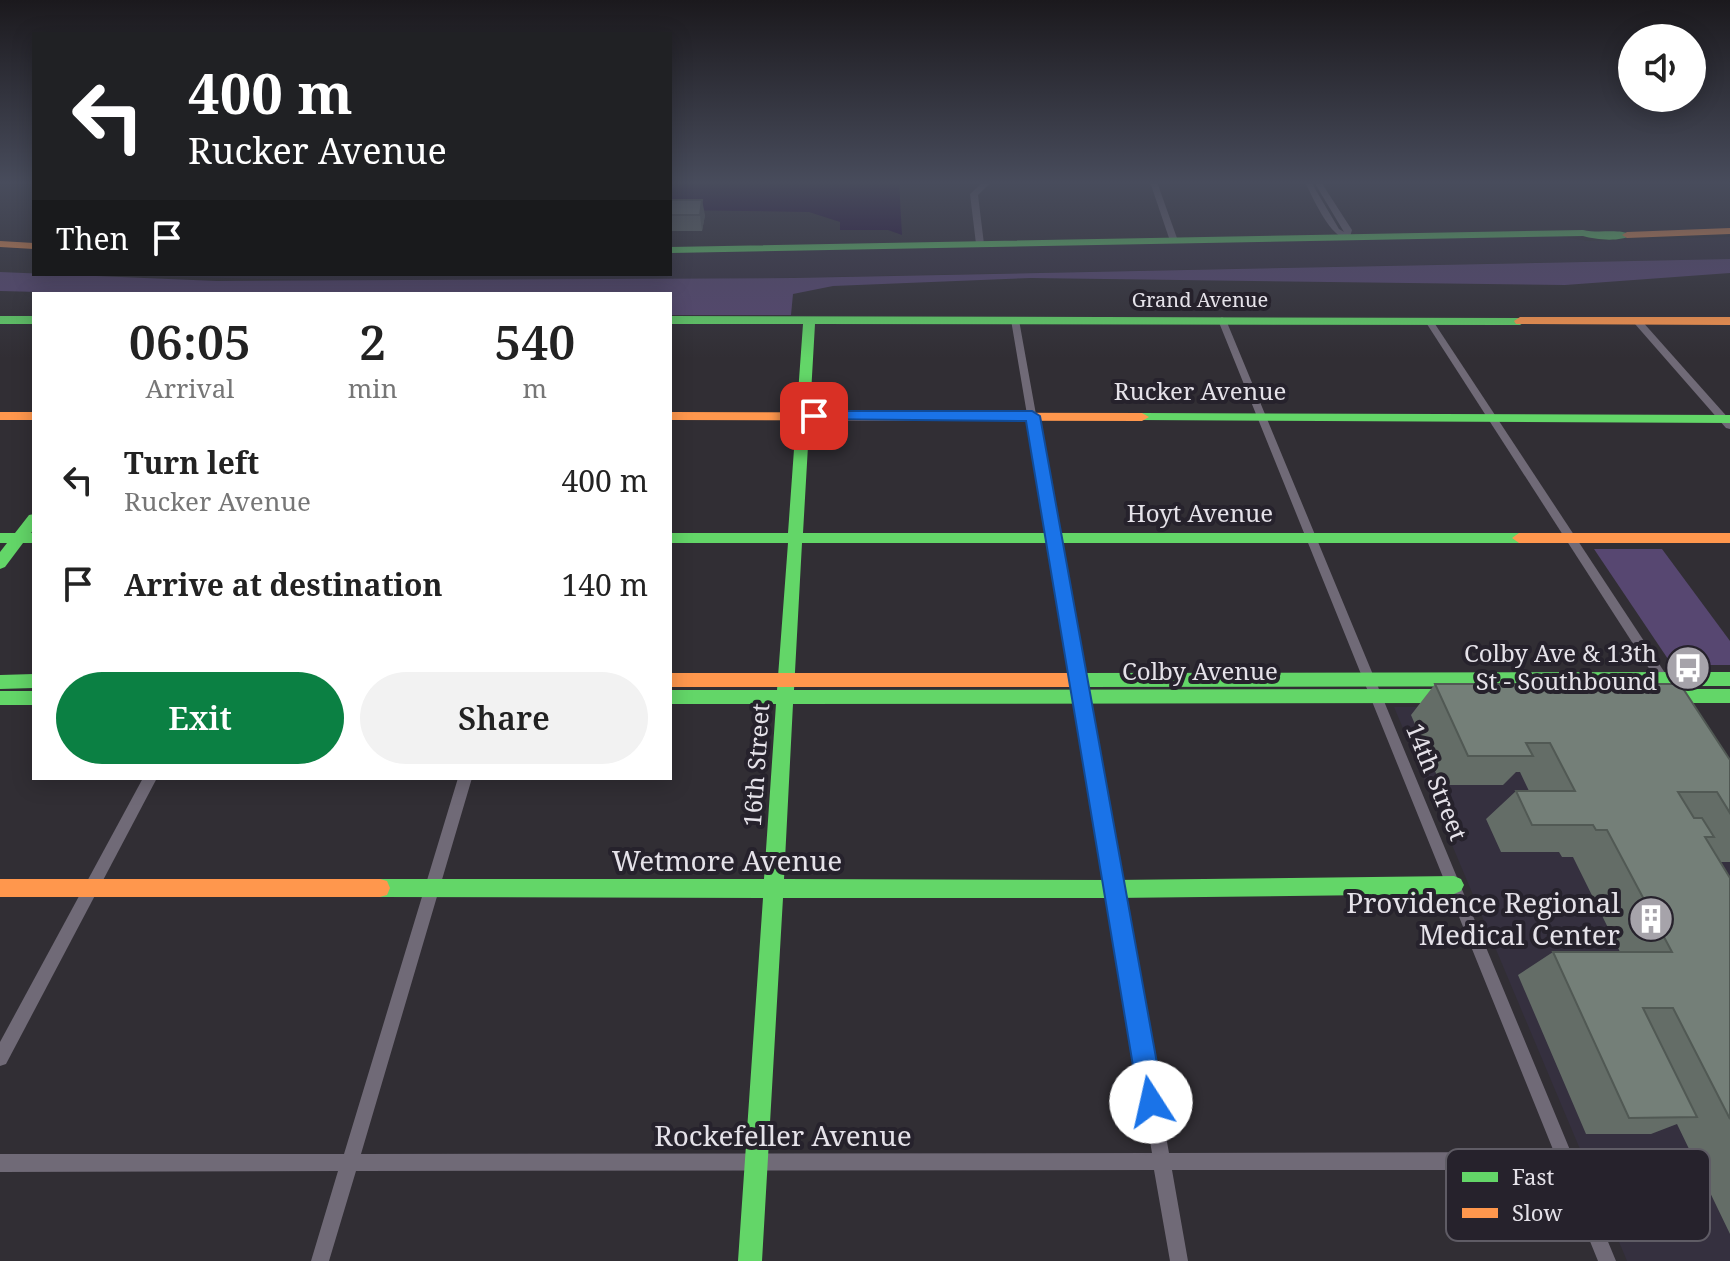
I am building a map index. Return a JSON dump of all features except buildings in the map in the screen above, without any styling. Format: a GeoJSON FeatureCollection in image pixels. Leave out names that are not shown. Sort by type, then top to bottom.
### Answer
{"type":"FeatureCollection","features":[{"type":"Feature","properties":{"kind":"street"},"geometry":{"type":"LineString","coordinates":[[672,250],[1183,241]]}},
{"type":"Feature","properties":{"kind":"street"},"geometry":{"type":"LineString","coordinates":[[0,244],[32,246]]}},
{"type":"Feature","properties":{"kind":"street"},"geometry":{"type":"LineString","coordinates":[[0,320],[32,320]]}},
{"type":"Feature","properties":{"kind":"street","name":"Grand Avenue"},"geometry":{"type":"LineString","coordinates":[[672,320],[1730,321]]}},
{"type":"Feature","properties":{"kind":"street","name":"16th Street"},"geometry":{"type":"LineString","coordinates":[[750,1261],[809,320]]}},
{"type":"Feature","properties":{"kind":"street"},"geometry":{"type":"LineString","coordinates":[[1015,320],[1179,1261]]}},
{"type":"Feature","properties":{"kind":"street","name":"14th Street"},"geometry":{"type":"LineString","coordinates":[[1222,320],[1561,1149]]}},
{"type":"Feature","properties":{"kind":"street"},"geometry":{"type":"LineString","coordinates":[[1429,321],[1678,702]]}},
{"type":"Feature","properties":{"kind":"street"},"geometry":{"type":"LineString","coordinates":[[1638,322],[1728,421]]}},
{"type":"Feature","properties":{"kind":"street"},"geometry":{"type":"LineString","coordinates":[[0,416],[32,416]]}},
{"type":"Feature","properties":{"kind":"street","name":"Rucker Avenue"},"geometry":{"type":"LineString","coordinates":[[672,416],[1728,421]]}},
{"type":"Feature","properties":{"kind":"street"},"geometry":{"type":"LineString","coordinates":[[0,538],[27,538]]}},
{"type":"Feature","properties":{"kind":"street"},"geometry":{"type":"LineString","coordinates":[[0,563],[27,538]]}},
{"type":"Feature","properties":{"kind":"street","name":"Hoyt Avenue"},"geometry":{"type":"LineString","coordinates":[[672,538],[1730,538]]}},
{"type":"Feature","properties":{"kind":"street","name":"Colby Avenue"},"geometry":{"type":"LineString","coordinates":[[1080,688],[1370,678],[1730,679]]}},
{"type":"Feature","properties":{"kind":"street","name":"Colby Avenue"},"geometry":{"type":"LineString","coordinates":[[672,680],[786,688],[1080,688],[1678,702],[1730,696]]}},
{"type":"Feature","properties":{"kind":"street"},"geometry":{"type":"LineString","coordinates":[[0,682],[32,681]]}},
{"type":"Feature","properties":{"kind":"street","name":"Colby Avenue"},"geometry":{"type":"LineString","coordinates":[[672,697],[786,688]]}},
{"type":"Feature","properties":{"kind":"street"},"geometry":{"type":"LineString","coordinates":[[0,698],[32,698]]}},
{"type":"Feature","properties":{"kind":"street"},"geometry":{"type":"LineString","coordinates":[[0,1058],[149,780]]}},
{"type":"Feature","properties":{"kind":"street"},"geometry":{"type":"LineString","coordinates":[[320,1261],[464,780]]}},
{"type":"Feature","properties":{"kind":"street","name":"Wetmore Avenue"},"geometry":{"type":"LineString","coordinates":[[0,888],[1114,889],[1454,885]]}},
{"type":"Feature","properties":{"kind":"street","name":"Rockefeller Avenue"},"geometry":{"type":"LineString","coordinates":[[0,1163],[1446,1161]]}},
{"type":"Feature","properties":{"kind":"street","name":"14th Street"},"geometry":{"type":"LineString","coordinates":[[1599,1241],[1607,1261]]}},
{"type":"Feature","properties":{"kind":"shaded area"},"geometry":{"type":"Polygon","coordinates":[[[1172,241],[1730,241],[1730,259],[469,284],[138,276],[672,276],[672,250],[1172,241]]]}},
{"type":"Feature","properties":{"kind":"shaded area"},"geometry":{"type":"Polygon","coordinates":[[[1730,259],[1730,273],[1565,285],[1031,278],[833,286],[793,294],[791,315],[672,315],[672,292],[0,291],[0,272],[32,273],[32,276],[217,281],[793,278],[1730,259]]]}},
{"type":"Feature","properties":{"kind":"shaded area"},"geometry":{"type":"Polygon","coordinates":[[[1594,549],[1662,549],[1730,641],[1730,665],[1672,665],[1594,549]]]}},
{"type":"Feature","properties":{"kind":"shaded area","name":"Providence Regional Medical Center"},"geometry":{"type":"Polygon","coordinates":[[[1394,707],[1665,707],[1730,810],[1730,1261],[1627,1261],[1619,1241],[1710,1241],[1710,1149],[1580,1149],[1394,707]]]}},
{"type":"Feature","properties":{"kind":"traffic: fast"},"geometry":{"type":"LineString","coordinates":[[672,250],[1162,241]]}},
{"type":"Feature","properties":{"kind":"traffic: fast"},"geometry":{"type":"LineString","coordinates":[[0,320],[32,320]]}},
{"type":"Feature","properties":{"kind":"traffic: fast"},"geometry":{"type":"LineString","coordinates":[[672,320],[1520,321]]}},
{"type":"Feature","properties":{"kind":"traffic: fast"},"geometry":{"type":"LineString","coordinates":[[750,1261],[809,320]]}},
{"type":"Feature","properties":{"kind":"traffic: fast"},"geometry":{"type":"LineString","coordinates":[[1142,417],[1730,419]]}},
{"type":"Feature","properties":{"kind":"traffic: fast"},"geometry":{"type":"LineString","coordinates":[[0,563],[32,522]]}},
{"type":"Feature","properties":{"kind":"traffic: fast"},"geometry":{"type":"LineString","coordinates":[[0,538],[32,538]]}},
{"type":"Feature","properties":{"kind":"traffic: fast"},"geometry":{"type":"LineString","coordinates":[[672,538],[1519,538]]}},
{"type":"Feature","properties":{"kind":"traffic: fast"},"geometry":{"type":"LineString","coordinates":[[1079,680],[1730,679]]}},
{"type":"Feature","properties":{"kind":"traffic: fast"},"geometry":{"type":"LineString","coordinates":[[0,682],[32,681]]}},
{"type":"Feature","properties":{"kind":"traffic: fast"},"geometry":{"type":"LineString","coordinates":[[672,697],[1444,696]]}},
{"type":"Feature","properties":{"kind":"traffic: fast"},"geometry":{"type":"LineString","coordinates":[[1668,696],[1730,696]]}},
{"type":"Feature","properties":{"kind":"traffic: fast"},"geometry":{"type":"LineString","coordinates":[[0,698],[32,698]]}},
{"type":"Feature","properties":{"kind":"traffic: fast"},"geometry":{"type":"LineString","coordinates":[[380,888],[1114,889],[1454,885]]}},
{"type":"Feature","properties":{"kind":"traffic: slow"},"geometry":{"type":"LineString","coordinates":[[0,244],[32,246]]}},
{"type":"Feature","properties":{"kind":"traffic: slow"},"geometry":{"type":"LineString","coordinates":[[1520,321],[1730,321]]}},
{"type":"Feature","properties":{"kind":"traffic: slow"},"geometry":{"type":"LineString","coordinates":[[0,416],[32,416]]}},
{"type":"Feature","properties":{"kind":"traffic: slow"},"geometry":{"type":"LineString","coordinates":[[672,416],[1142,417]]}},
{"type":"Feature","properties":{"kind":"traffic: slow"},"geometry":{"type":"LineString","coordinates":[[1519,538],[1730,538]]}},
{"type":"Feature","properties":{"kind":"traffic: slow"},"geometry":{"type":"LineString","coordinates":[[672,680],[1079,680]]}},
{"type":"Feature","properties":{"kind":"traffic: slow"},"geometry":{"type":"LineString","coordinates":[[0,888],[380,888]]}},
{"type":"Feature","properties":{"kind":"place","name":"Colby Ave & 13th St - Southbound"},"geometry":{"type":"Point","coordinates":[1688,668]}},
{"type":"Feature","properties":{"kind":"place","name":"Providence Regional Medical Center"},"geometry":{"type":"Point","coordinates":[1651,919]}},
{"type":"Feature","properties":{"kind":"route"},"geometry":{"type":"LineString","coordinates":[[814,416],[1032,416],[1151,1102]]}}]}
